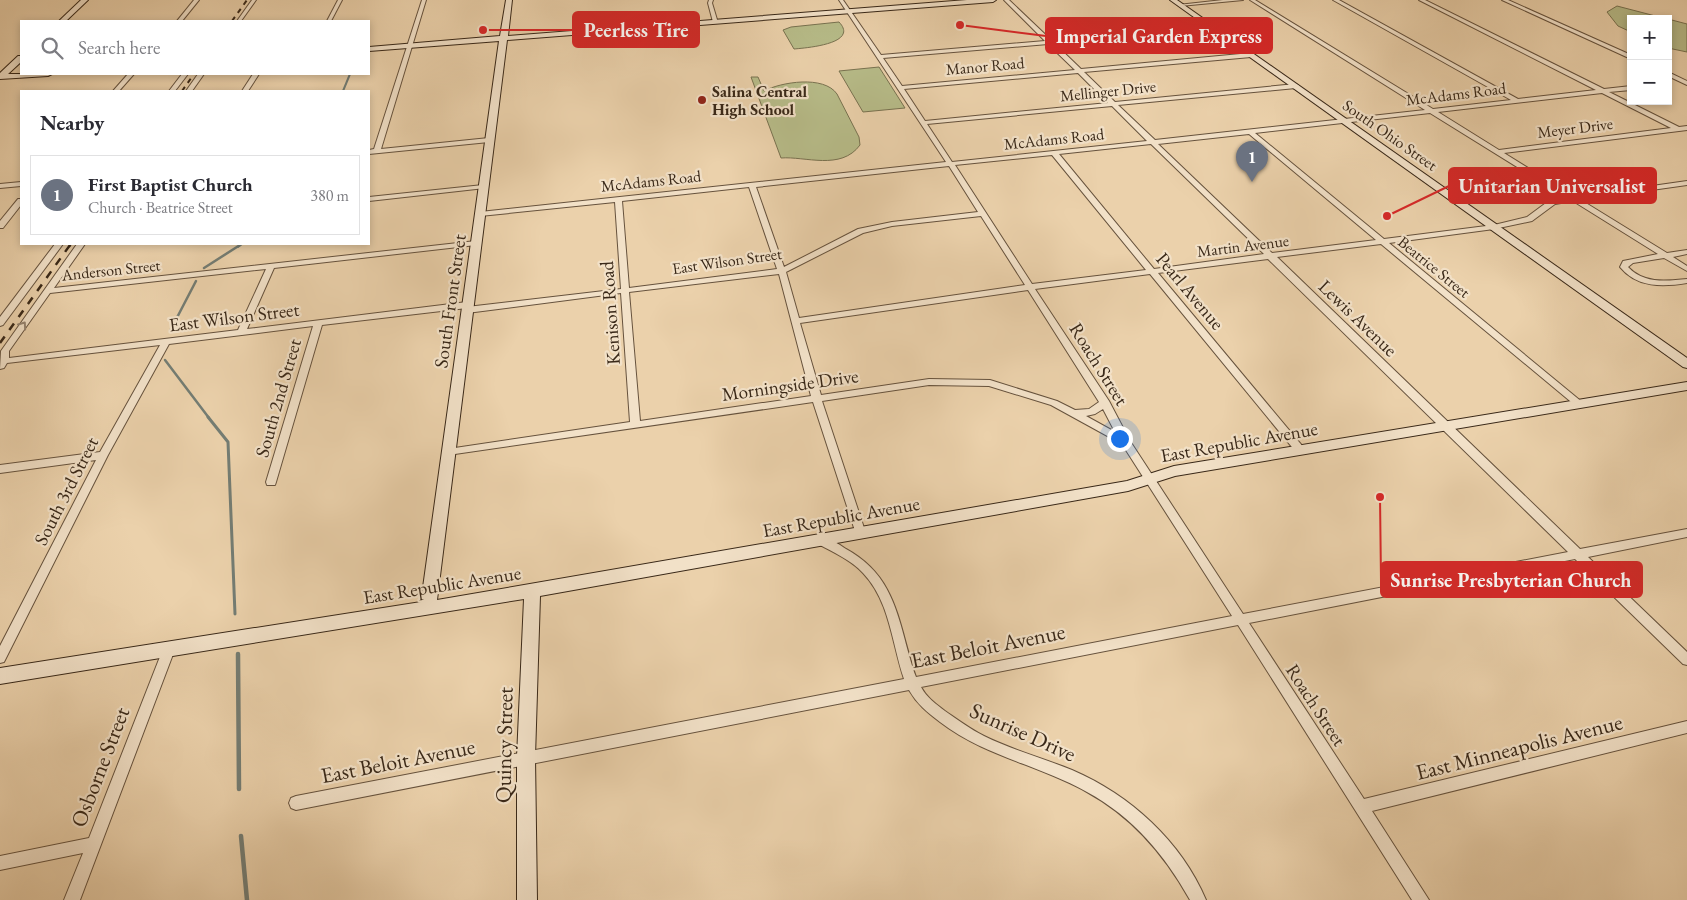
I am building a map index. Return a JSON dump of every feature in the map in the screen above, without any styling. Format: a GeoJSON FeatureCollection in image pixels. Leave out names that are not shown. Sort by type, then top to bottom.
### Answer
{"type":"FeatureCollection","features":[{"type":"Feature","properties":{"kind":"main road"},"geometry":{"type":"LineString","coordinates":[[63,20],[85,0]]}},
{"type":"Feature","properties":{"kind":"main road"},"geometry":{"type":"LineString","coordinates":[[370,49],[992,0]]}},
{"type":"Feature","properties":{"kind":"main road","name":"South Ohio Street"},"geometry":{"type":"LineString","coordinates":[[1176,3],[1687,364]]}},
{"type":"Feature","properties":{"kind":"main road"},"geometry":{"type":"LineString","coordinates":[[0,77],[20,59]]}},
{"type":"Feature","properties":{"kind":"main road"},"geometry":{"type":"LineString","coordinates":[[0,77],[32,75]]}},
{"type":"Feature","properties":{"kind":"main road","name":"East Republic Avenue"},"geometry":{"type":"LineString","coordinates":[[0,676],[532,590],[861,534],[1128,486],[1174,472],[1687,386]]}},
{"type":"Feature","properties":{"kind":"main road","name":"Quincy Street"},"geometry":{"type":"LineString","coordinates":[[527,900],[526,757],[532,590]]}},
{"type":"Feature","properties":{"kind":"street"},"geometry":{"type":"LineString","coordinates":[[180,20],[197,0]]}},
{"type":"Feature","properties":{"kind":"street"},"geometry":{"type":"LineString","coordinates":[[239,20],[254,0]]}},
{"type":"Feature","properties":{"kind":"street"},"geometry":{"type":"LineString","coordinates":[[330,20],[340,0]]}},
{"type":"Feature","properties":{"kind":"street"},"geometry":{"type":"LineString","coordinates":[[377,151],[424,0]]}},
{"type":"Feature","properties":{"kind":"street","name":"South Front Street"},"geometry":{"type":"LineString","coordinates":[[428,607],[509,0]]}},
{"type":"Feature","properties":{"kind":"street"},"geometry":{"type":"LineString","coordinates":[[711,0],[710,3],[716,22]]}},
{"type":"Feature","properties":{"kind":"street","name":"Roach Street"},"geometry":{"type":"LineString","coordinates":[[841,0],[880,56],[1104,401],[1126,442],[1421,900]]}},
{"type":"Feature","properties":{"kind":"street","name":"Lewis Avenue"},"geometry":{"type":"LineString","coordinates":[[1006,0],[1687,660]]}},
{"type":"Feature","properties":{"kind":"street"},"geometry":{"type":"LineString","coordinates":[[1176,3],[1241,0]]}},
{"type":"Feature","properties":{"kind":"street"},"geometry":{"type":"LineString","coordinates":[[1252,0],[1687,269]]}},
{"type":"Feature","properties":{"kind":"street"},"geometry":{"type":"LineString","coordinates":[[1336,0],[1517,101]]}},
{"type":"Feature","properties":{"kind":"street"},"geometry":{"type":"LineString","coordinates":[[1421,0],[1678,129]]}},
{"type":"Feature","properties":{"kind":"street"},"geometry":{"type":"LineString","coordinates":[[1504,0],[1627,55]]}},
{"type":"Feature","properties":{"kind":"street"},"geometry":{"type":"LineString","coordinates":[[880,56],[1212,28]]}},
{"type":"Feature","properties":{"kind":"street","name":"Manor Road"},"geometry":{"type":"LineString","coordinates":[[900,88],[1251,55]]}},
{"type":"Feature","properties":{"kind":"street"},"geometry":{"type":"LineString","coordinates":[[117,90],[130,75]]}},
{"type":"Feature","properties":{"kind":"street"},"geometry":{"type":"LineString","coordinates":[[173,90],[184,75]]}},
{"type":"Feature","properties":{"kind":"street"},"geometry":{"type":"LineString","coordinates":[[190,90],[200,75]]}},
{"type":"Feature","properties":{"kind":"street"},"geometry":{"type":"LineString","coordinates":[[245,90],[255,75]]}},
{"type":"Feature","properties":{"kind":"street"},"geometry":{"type":"LineString","coordinates":[[1672,76],[1686,82]]}},
{"type":"Feature","properties":{"kind":"street"},"geometry":{"type":"LineString","coordinates":[[1672,84],[1686,82]]}},
{"type":"Feature","properties":{"kind":"street","name":"Mellinger Drive"},"geometry":{"type":"LineString","coordinates":[[923,123],[1296,86]]}},
{"type":"Feature","properties":{"kind":"street","name":"McAdams Road"},"geometry":{"type":"LineString","coordinates":[[480,214],[1250,132],[1627,88]]}},
{"type":"Feature","properties":{"kind":"street","name":"Meyer Drive"},"geometry":{"type":"LineString","coordinates":[[1496,152],[1687,128]]}},
{"type":"Feature","properties":{"kind":"street","name":"Beatrice Street"},"geometry":{"type":"LineString","coordinates":[[1250,132],[1579,404]]}},
{"type":"Feature","properties":{"kind":"street"},"geometry":{"type":"LineString","coordinates":[[370,152],[489,140]]}},
{"type":"Feature","properties":{"kind":"street","name":"Pearl Avenue"},"geometry":{"type":"LineString","coordinates":[[1054,153],[1300,450]]}},
{"type":"Feature","properties":{"kind":"street","name":"Martin Avenue"},"geometry":{"type":"LineString","coordinates":[[796,321],[1030,287],[1494,227],[1529,219],[1554,202],[1687,183]]}},
{"type":"Feature","properties":{"kind":"street"},"geometry":{"type":"LineString","coordinates":[[0,186],[20,184]]}},
{"type":"Feature","properties":{"kind":"street"},"geometry":{"type":"LineString","coordinates":[[752,185],[782,272],[817,399],[861,534]]}},
{"type":"Feature","properties":{"kind":"street"},"geometry":{"type":"LineString","coordinates":[[370,199],[483,187]]}},
{"type":"Feature","properties":{"kind":"street","name":"Kenison Road"},"geometry":{"type":"LineString","coordinates":[[618,199],[635,425]]}},
{"type":"Feature","properties":{"kind":"street"},"geometry":{"type":"LineString","coordinates":[[0,226],[20,202]]}},
{"type":"Feature","properties":{"kind":"street","name":"East Wilson Street"},"geometry":{"type":"LineString","coordinates":[[2,364],[318,323],[782,272],[861,231],[892,224],[983,214]]}},
{"type":"Feature","properties":{"kind":"street","name":"Anderson Street"},"geometry":{"type":"LineString","coordinates":[[47,292],[476,243]]}},
{"type":"Feature","properties":{"kind":"street"},"geometry":{"type":"LineString","coordinates":[[0,323],[58,245]]}},
{"type":"Feature","properties":{"kind":"street"},"geometry":{"type":"LineString","coordinates":[[2,364],[5,351],[80,245]]}},
{"type":"Feature","properties":{"kind":"street"},"geometry":{"type":"LineString","coordinates":[[1687,252],[1632,261],[1626,263],[1624,267],[1633,276],[1657,284],[1687,281]]}},
{"type":"Feature","properties":{"kind":"street"},"geometry":{"type":"LineString","coordinates":[[241,333],[271,266]]}},
{"type":"Feature","properties":{"kind":"street","name":"South 2nd Street"},"geometry":{"type":"LineString","coordinates":[[271,482],[318,323]]}},
{"type":"Feature","properties":{"kind":"street","name":"South 3rd Street"},"geometry":{"type":"LineString","coordinates":[[0,658],[103,456],[166,342]]}},
{"type":"Feature","properties":{"kind":"street","name":"Morningside Drive"},"geometry":{"type":"LineString","coordinates":[[448,452],[929,382],[990,383],[1054,403],[1126,442]]}},
{"type":"Feature","properties":{"kind":"street"},"geometry":{"type":"LineString","coordinates":[[1074,413],[1088,413],[1100,408],[1104,401]]}},
{"type":"Feature","properties":{"kind":"street"},"geometry":{"type":"LineString","coordinates":[[0,470],[103,456]]}},
{"type":"Feature","properties":{"kind":"street","name":"East Beloit Avenue"},"geometry":{"type":"LineString","coordinates":[[296,803],[1687,533]]}},
{"type":"Feature","properties":{"kind":"street","name":"Sunrise Drive"},"geometry":{"type":"LineString","coordinates":[[822,540],[852,557],[868,569],[880,585],[887,600],[912,682],[919,696],[945,719],[975,739],[1087,784],[1126,807],[1151,829],[1175,860],[1198,900]]}},
{"type":"Feature","properties":{"kind":"street","name":"Osborne Street"},"geometry":{"type":"LineString","coordinates":[[72,900],[168,649]]}},
{"type":"Feature","properties":{"kind":"street","name":"East Minneapolis Avenue"},"geometry":{"type":"LineString","coordinates":[[1361,808],[1687,727]]}},
{"type":"Feature","properties":{"kind":"street"},"geometry":{"type":"LineString","coordinates":[[0,863],[93,844]]}},
{"type":"Feature","properties":{"kind":"green space"},"geometry":{"type":"Polygon","coordinates":[[[1617,6],[1652,15],[1627,15],[1627,30],[1618,26],[1607,12],[1617,6]]]}},
{"type":"Feature","properties":{"kind":"green space"},"geometry":{"type":"Polygon","coordinates":[[[1672,20],[1687,24],[1687,52],[1672,49],[1672,20]]]}},
{"type":"Feature","properties":{"kind":"green space"},"geometry":{"type":"Polygon","coordinates":[[[839,22],[844,29],[842,35],[837,40],[819,46],[794,49],[783,30],[791,27],[839,22]]]}},
{"type":"Feature","properties":{"kind":"green space"},"geometry":{"type":"Polygon","coordinates":[[[879,67],[905,108],[863,112],[839,71],[879,67]]]}},
{"type":"Feature","properties":{"kind":"green space"},"geometry":{"type":"Polygon","coordinates":[[[751,77],[758,77],[764,91],[781,85],[802,82],[813,82],[831,88],[837,94],[859,137],[860,145],[843,158],[833,160],[781,158],[751,77]]]}},
{"type":"Feature","properties":{"kind":"waterway"},"geometry":{"type":"LineString","coordinates":[[343,90],[350,75]]}},
{"type":"Feature","properties":{"kind":"waterway"},"geometry":{"type":"LineString","coordinates":[[204,268],[240,245]]}},
{"type":"Feature","properties":{"kind":"waterway"},"geometry":{"type":"LineString","coordinates":[[170,331],[196,281]]}},
{"type":"Feature","properties":{"kind":"waterway"},"geometry":{"type":"LineString","coordinates":[[165,360],[209,418]]}},
{"type":"Feature","properties":{"kind":"waterway"},"geometry":{"type":"LineString","coordinates":[[208,417],[228,442],[235,614]]}},
{"type":"Feature","properties":{"kind":"waterway"},"geometry":{"type":"LineString","coordinates":[[238,654],[239,789]]}},
{"type":"Feature","properties":{"kind":"waterway"},"geometry":{"type":"LineString","coordinates":[[241,836],[247,900]]}},
{"type":"Feature","properties":{"kind":"railway"},"geometry":{"type":"LineString","coordinates":[[233,20],[247,0]]}},
{"type":"Feature","properties":{"kind":"railway"},"geometry":{"type":"LineString","coordinates":[[183,90],[193,75]]}},
{"type":"Feature","properties":{"kind":"railway"},"geometry":{"type":"LineString","coordinates":[[0,343],[70,245]]}},
{"type":"Feature","properties":{"kind":"place","name":"Imperial Garden Express"},"geometry":{"type":"Point","coordinates":[960,25]}},
{"type":"Feature","properties":{"kind":"place","name":"Peerless Tire"},"geometry":{"type":"Point","coordinates":[483,30]}},
{"type":"Feature","properties":{"kind":"place","name":"Salina Central High School"},"geometry":{"type":"Point","coordinates":[702,100]}},
{"type":"Feature","properties":{"kind":"place","name":"First Baptist Church"},"geometry":{"type":"Point","coordinates":[1252,182]}},
{"type":"Feature","properties":{"kind":"place","name":"Unitarian Universalist"},"geometry":{"type":"Point","coordinates":[1387,216]}},
{"type":"Feature","properties":{"kind":"place","name":"Sunrise Presbyterian Church"},"geometry":{"type":"Point","coordinates":[1380,497]}}]}
